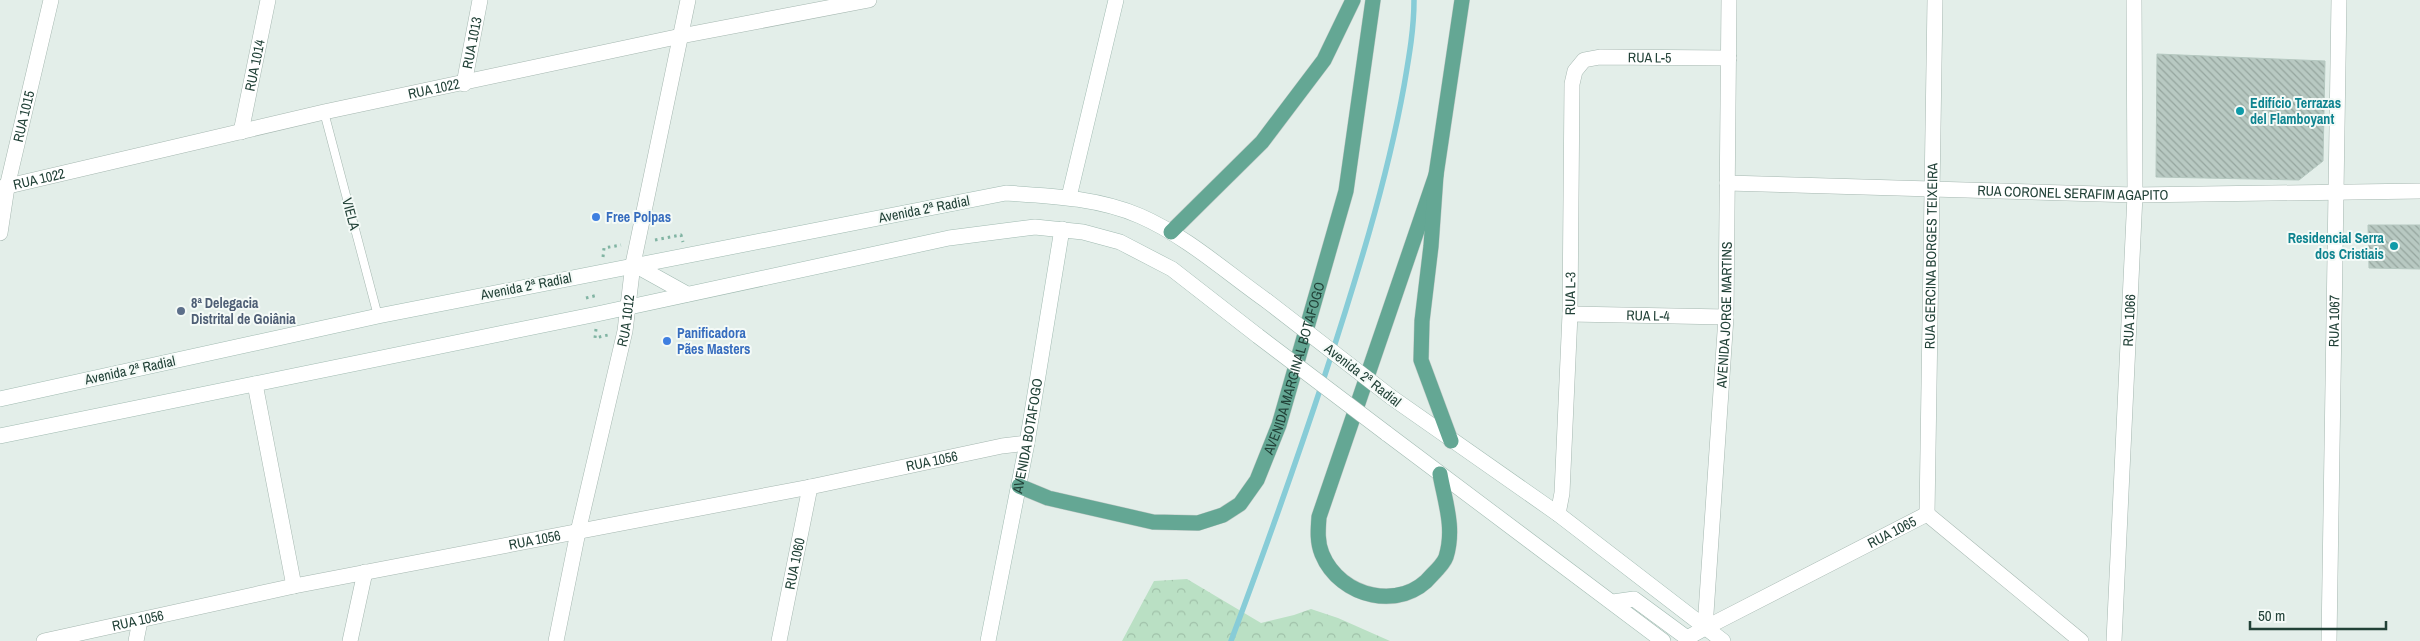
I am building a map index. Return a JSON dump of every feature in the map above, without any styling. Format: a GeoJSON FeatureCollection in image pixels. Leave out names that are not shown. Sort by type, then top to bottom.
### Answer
{"type":"FeatureCollection","features":[{"type":"Feature","properties":{"kind":"main road"},"geometry":{"type":"LineString","coordinates":[[1171,232],[1262,142],[1324,60],[1353,0]]}},
{"type":"Feature","properties":{"kind":"main road","name":"AVENIDA MARGINAL BOTAFOGO"},"geometry":{"type":"LineString","coordinates":[[1018,486],[1048,498],[1153,522],[1198,523],[1223,515],[1240,504],[1257,480],[1279,425],[1346,192],[1373,0]]}},
{"type":"Feature","properties":{"kind":"main road"},"geometry":{"type":"LineString","coordinates":[[1451,441],[1421,360],[1422,321],[1431,246],[1436,175],[1462,0]]}},
{"type":"Feature","properties":{"kind":"main road"},"geometry":{"type":"LineString","coordinates":[[1436,175],[1319,517],[1319,542],[1322,555],[1336,576],[1358,591],[1372,595],[1400,595],[1425,584],[1446,558],[1451,525],[1440,474]]}},
{"type":"Feature","properties":{"kind":"street","name":"RUA 1015"},"geometry":{"type":"LineString","coordinates":[[0,233],[4,187],[51,0]]}},
{"type":"Feature","properties":{"kind":"street","name":"RUA 1014"},"geometry":{"type":"LineString","coordinates":[[241,132],[268,0]]}},
{"type":"Feature","properties":{"kind":"street","name":"RUA 1013"},"geometry":{"type":"LineString","coordinates":[[464,84],[480,0]]}},
{"type":"Feature","properties":{"kind":"street","name":"RUA 1012"},"geometry":{"type":"LineString","coordinates":[[556,641],[578,532],[622,341],[633,264],[688,0]]}},
{"type":"Feature","properties":{"kind":"street","name":"RUA 1022"},"geometry":{"type":"LineString","coordinates":[[4,187],[324,112],[464,84],[681,36],[869,0]]}},
{"type":"Feature","properties":{"kind":"street"},"geometry":{"type":"LineString","coordinates":[[1069,197],[1116,0]]}},
{"type":"Feature","properties":{"kind":"street","name":"AVENIDA JORGE MARTINS"},"geometry":{"type":"LineString","coordinates":[[1705,628],[1726,317],[1729,0]]}},
{"type":"Feature","properties":{"kind":"street","name":"RUA GERCINA BORGES TEIXEIRA"},"geometry":{"type":"LineString","coordinates":[[1927,514],[1935,0]]}},
{"type":"Feature","properties":{"kind":"street","name":"RUA 1066"},"geometry":{"type":"LineString","coordinates":[[2114,641],[2134,195],[2134,0]]}},
{"type":"Feature","properties":{"kind":"street","name":"RUA 1067"},"geometry":{"type":"LineString","coordinates":[[2329,641],[2339,0]]}},
{"type":"Feature","properties":{"kind":"street","name":"RUA L-5"},"geometry":{"type":"LineString","coordinates":[[1575,71],[1584,60],[1600,57],[1728,58]]}},
{"type":"Feature","properties":{"kind":"street","name":"RUA L-3"},"geometry":{"type":"LineString","coordinates":[[1558,514],[1562,493],[1570,314],[1572,84],[1575,71]]}},
{"type":"Feature","properties":{"kind":"street","name":"RUA CORONEL SERAFIM AGAPITO"},"geometry":{"type":"LineString","coordinates":[[1727,183],[2134,195],[2337,191],[2420,192]]}},
{"type":"Feature","properties":{"kind":"street","name":"Avenida 2ª Radial"},"geometry":{"type":"LineString","coordinates":[[0,399],[378,316],[633,264],[1006,193],[1069,197],[1140,216],[1171,232],[1267,301],[1451,441],[1558,514],[1723,641]]}},
{"type":"Feature","properties":{"kind":"street"},"geometry":{"type":"LineString","coordinates":[[0,436],[628,307],[949,238],[1035,227],[1062,229],[1120,242],[1172,269],[1440,474],[1663,641]]}},
{"type":"Feature","properties":{"kind":"street","name":"AVENIDA BOTAFOGO"},"geometry":{"type":"LineString","coordinates":[[988,641],[1027,443],[1062,229]]}},
{"type":"Feature","properties":{"kind":"street"},"geometry":{"type":"LineString","coordinates":[[633,264],[687,294]]}},
{"type":"Feature","properties":{"kind":"street","name":"RUA L-4"},"geometry":{"type":"LineString","coordinates":[[1570,314],[1726,317]]}},
{"type":"Feature","properties":{"kind":"street"},"geometry":{"type":"LineString","coordinates":[[255,384],[294,586]]}},
{"type":"Feature","properties":{"kind":"street","name":"RUA 1056"},"geometry":{"type":"LineString","coordinates":[[44,641],[294,586],[810,487],[1002,446],[1027,443]]}},
{"type":"Feature","properties":{"kind":"street","name":"RUA 1060"},"geometry":{"type":"LineString","coordinates":[[779,641],[810,487]]}},
{"type":"Feature","properties":{"kind":"street","name":"RUA 1065"},"geometry":{"type":"LineString","coordinates":[[1613,602],[1634,599],[1687,638],[1927,514],[2081,641]]}},
{"type":"Feature","properties":{"kind":"street"},"geometry":{"type":"LineString","coordinates":[[350,641],[365,572]]}},
{"type":"Feature","properties":{"kind":"street"},"geometry":{"type":"LineString","coordinates":[[136,641],[140,621]]}},
{"type":"Feature","properties":{"kind":"lane","name":"VIELA"},"geometry":{"type":"LineString","coordinates":[[324,112],[378,316]]}},
{"type":"Feature","properties":{"kind":"green space"},"geometry":{"type":"Polygon","coordinates":[[[1187,579],[1261,623],[1311,609],[1338,618],[1390,641],[1122,641],[1154,581],[1187,579]]]}},
{"type":"Feature","properties":{"kind":"building","name":"Edifício Terrazas del Flamboyant"},"geometry":{"type":"Polygon","coordinates":[[[2157,54],[2325,61],[2323,161],[2299,180],[2156,177],[2157,54]]]}},
{"type":"Feature","properties":{"kind":"building","name":"Residencial Serra dos Cristiais"},"geometry":{"type":"Polygon","coordinates":[[[2368,225],[2420,225],[2420,269],[2369,268],[2368,225]]]}},
{"type":"Feature","properties":{"kind":"waterway"},"geometry":{"type":"LineString","coordinates":[[1231,641],[1304,438],[1338,336],[1369,233],[1388,160],[1406,75],[1411,43],[1414,0]]}},
{"type":"Feature","properties":{"kind":"place","name":"Edifício Terrazas del Flamboyant"},"geometry":{"type":"Point","coordinates":[2240,111]}},
{"type":"Feature","properties":{"kind":"place","name":"Free Polpas"},"geometry":{"type":"Point","coordinates":[596,217]}},
{"type":"Feature","properties":{"kind":"place","name":"Residencial Serra dos Cristiais"},"geometry":{"type":"Point","coordinates":[2394,246]}},
{"type":"Feature","properties":{"kind":"place","name":"8ª Delegacia Distrital de Goiânia"},"geometry":{"type":"Point","coordinates":[181,311]}},
{"type":"Feature","properties":{"kind":"place","name":"Panificadora Pães Masters"},"geometry":{"type":"Point","coordinates":[667,341]}}]}
